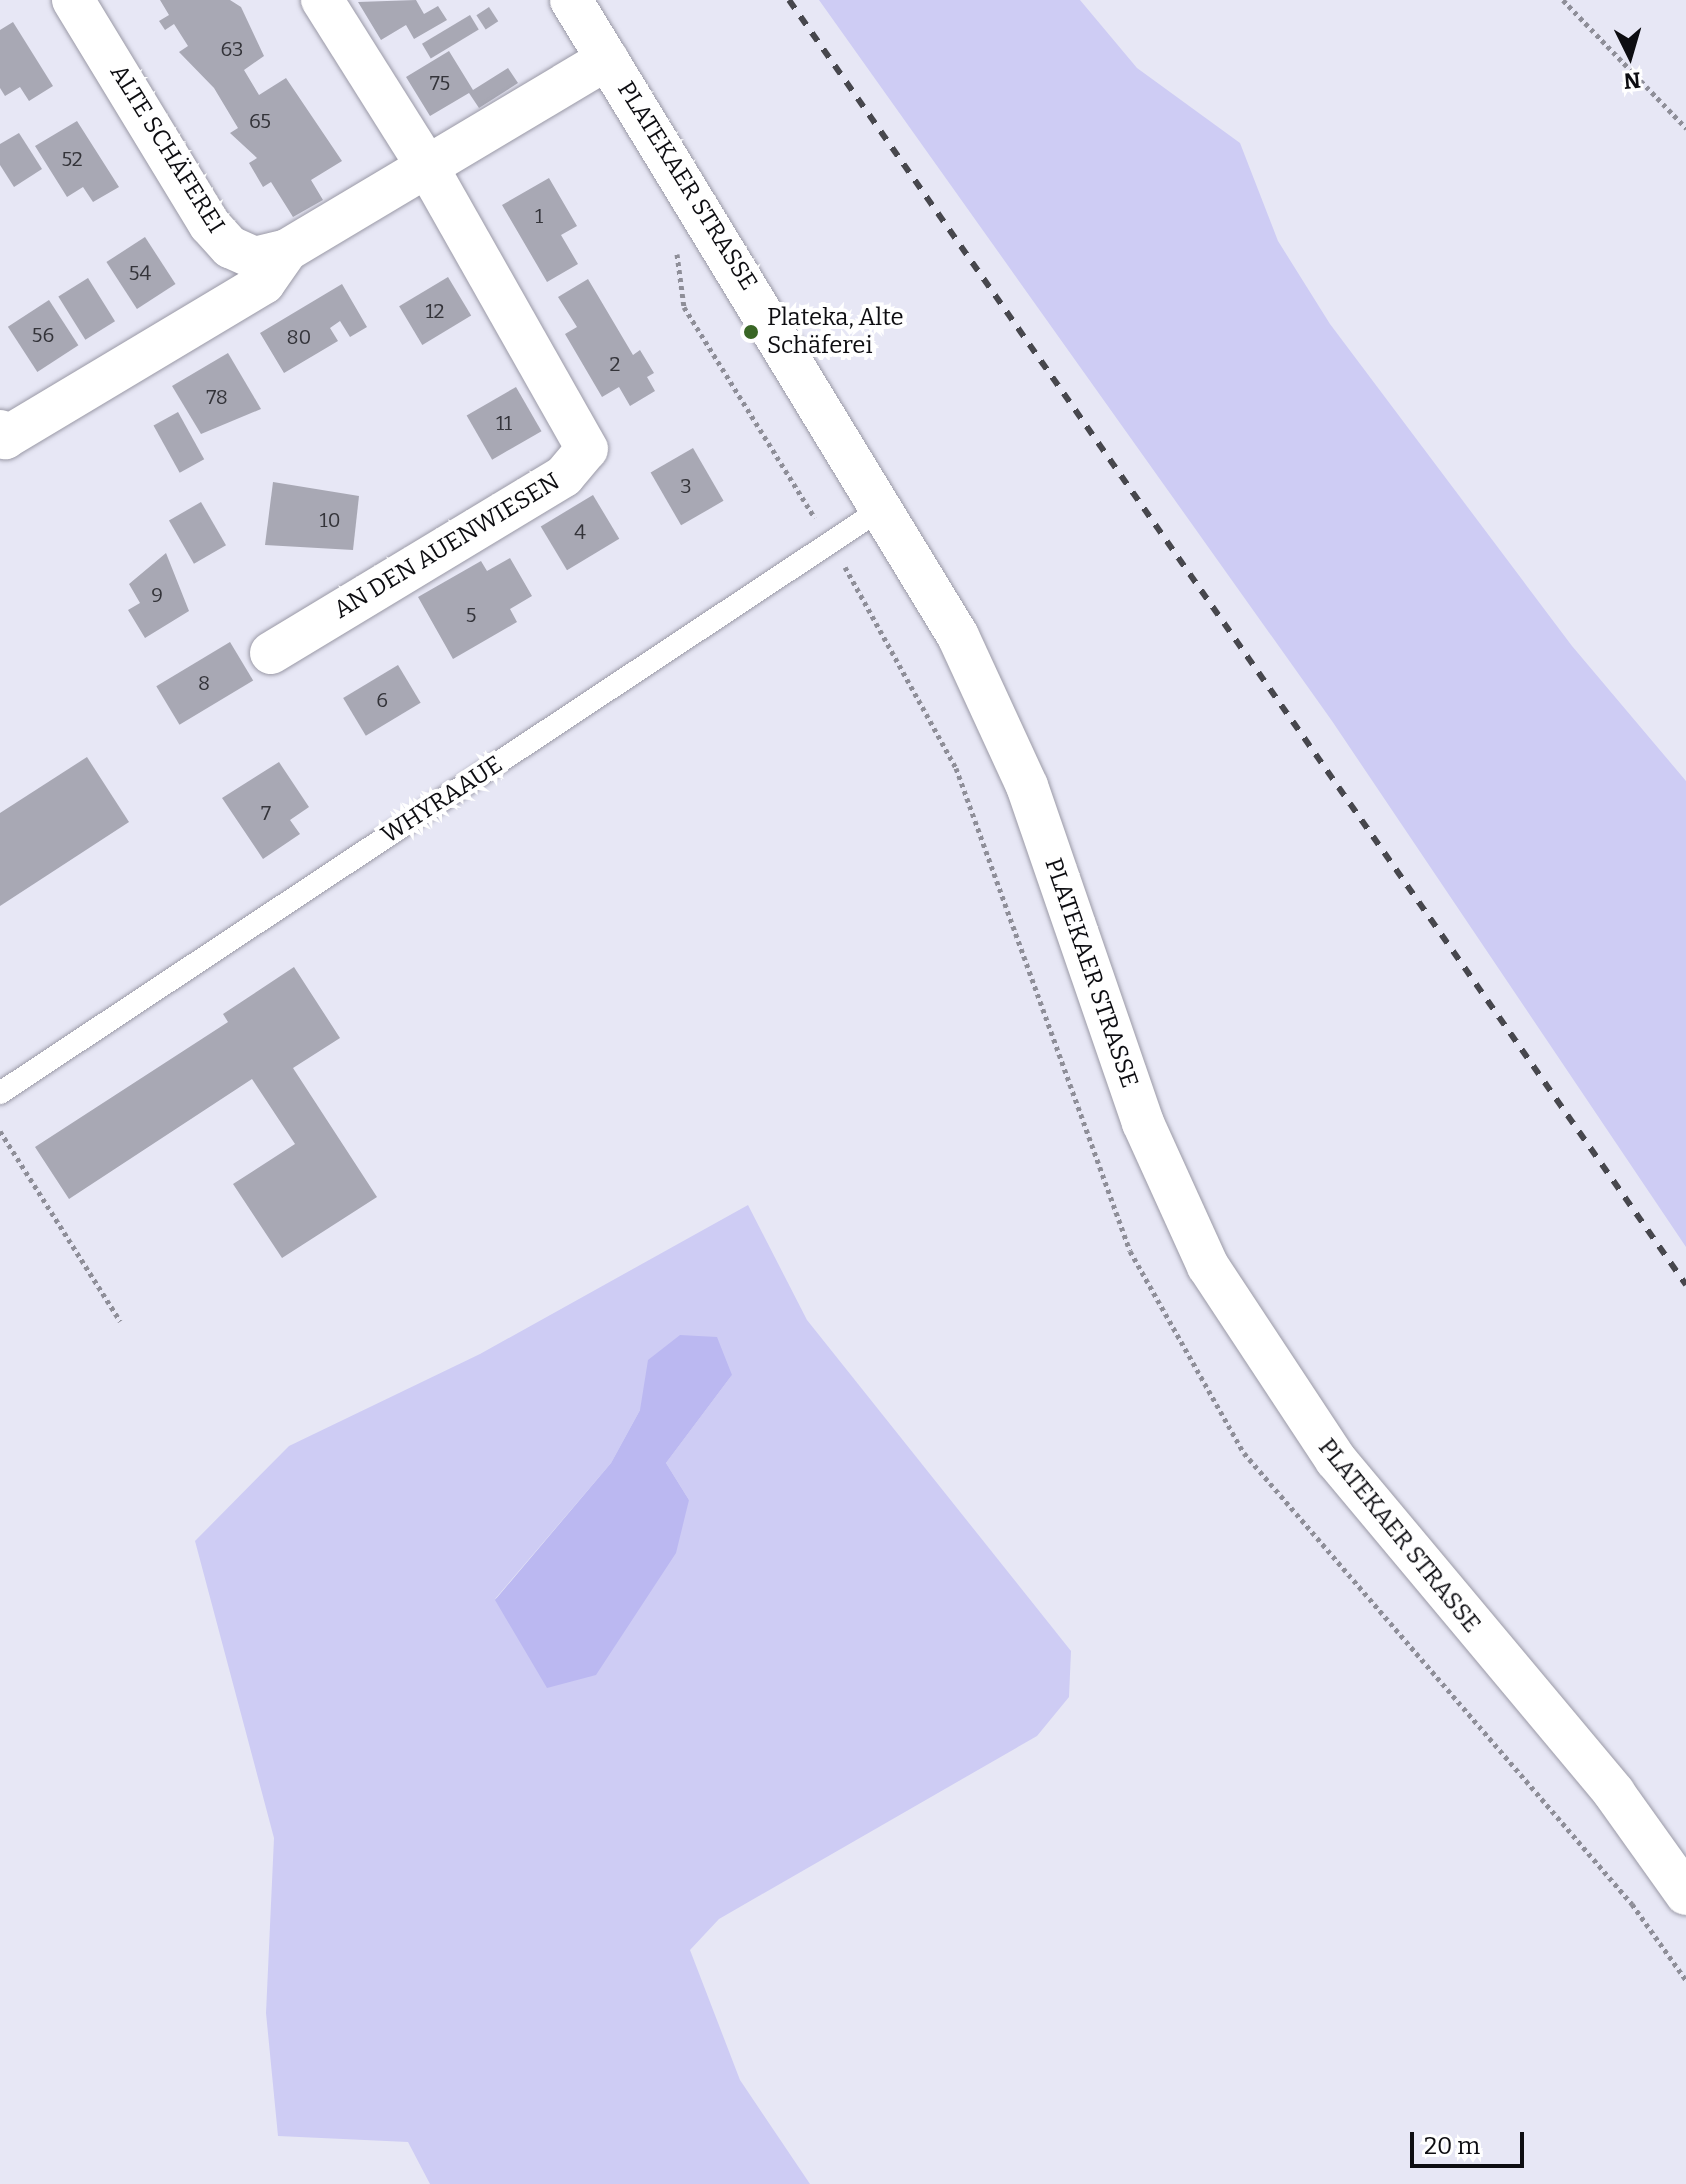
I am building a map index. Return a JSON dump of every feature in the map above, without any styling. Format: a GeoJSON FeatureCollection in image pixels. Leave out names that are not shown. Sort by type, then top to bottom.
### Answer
{"type":"FeatureCollection","features":[{"type":"Feature","properties":{"kind":"street","name":"ALTE SCHÄFEREI"},"geometry":{"type":"LineString","coordinates":[[73,0],[210,225],[230,247],[255,258],[287,250],[607,59]]}},
{"type":"Feature","properties":{"kind":"street"},"geometry":{"type":"LineString","coordinates":[[322,0],[428,168]]}},
{"type":"Feature","properties":{"kind":"street","name":"PLATEKAER STRASSE"},"geometry":{"type":"LineString","coordinates":[[571,0],[884,507],[997,712],[1143,1123],[1208,1266],[1336,1460],[1614,1793],[1686,1894]]}},
{"type":"Feature","properties":{"kind":"street","name":"AN DEN AUENWIESEN"},"geometry":{"type":"LineString","coordinates":[[271,653],[564,476],[587,449],[428,168]]}},
{"type":"Feature","properties":{"kind":"street","name":"ALTE SCHÄFEREI"},"geometry":{"type":"LineString","coordinates":[[0,431],[5,438],[264,283],[287,250]]}},
{"type":"Feature","properties":{"kind":"lane","name":"WHYRAAUE"},"geometry":{"type":"LineString","coordinates":[[0,1093],[228,929],[884,507]]}},
{"type":"Feature","properties":{"kind":"path"},"geometry":{"type":"LineString","coordinates":[[1563,0],[1686,128]]}},
{"type":"Feature","properties":{"kind":"path"},"geometry":{"type":"LineString","coordinates":[[0,1131],[120,1321]]}},
{"type":"Feature","properties":{"kind":"shaded area"},"geometry":{"type":"Polygon","coordinates":[[[819,0],[1080,0],[1137,68],[1240,143],[1278,241],[1330,324],[1572,646],[1686,781],[1686,1247],[1332,721],[819,0]]]}},
{"type":"Feature","properties":{"kind":"shaded area"},"geometry":{"type":"Polygon","coordinates":[[[748,1205],[807,1320],[1071,1651],[1069,1697],[1037,1736],[719,1919],[690,1950],[740,2080],[810,2184],[430,2184],[408,2142],[278,2136],[266,2013],[274,1838],[195,1541],[289,1446],[480,1354],[748,1205]],[[732,1375],[640,1410],[611,1463],[495,1599],[689,1500],[666,1463],[732,1375]]]}},
{"type":"Feature","properties":{"kind":"shaded area"},"geometry":{"type":"Polygon","coordinates":[[[680,1335],[717,1337],[732,1375],[666,1463],[689,1500],[676,1553],[596,1675],[547,1688],[495,1600],[611,1463],[640,1410],[648,1360],[680,1335]]]}},
{"type":"Feature","properties":{"kind":"building"},"geometry":{"type":"Polygon","coordinates":[[[160,0],[230,0],[241,7],[264,56],[244,70],[259,95],[286,78],[342,161],[311,180],[323,200],[293,217],[271,182],[263,187],[249,163],[257,158],[230,133],[238,128],[214,88],[179,52],[188,46],[174,24],[165,30],[159,21],[169,15],[160,0]]]}},
{"type":"Feature","properties":{"kind":"building"},"geometry":{"type":"Polygon","coordinates":[[[416,0],[424,14],[438,6],[447,20],[414,39],[406,25],[381,40],[358,2],[416,0]]]}},
{"type":"Feature","properties":{"kind":"building"},"geometry":{"type":"Polygon","coordinates":[[[489,7],[498,21],[486,29],[476,15],[489,7]]]}},
{"type":"Feature","properties":{"kind":"building"},"geometry":{"type":"Polygon","coordinates":[[[470,15],[479,30],[431,58],[422,44],[470,15]]]}},
{"type":"Feature","properties":{"kind":"building"},"geometry":{"type":"Polygon","coordinates":[[[13,22],[53,86],[29,101],[20,87],[5,96],[0,88],[0,30],[13,22]]]}},
{"type":"Feature","properties":{"kind":"building"},"geometry":{"type":"Polygon","coordinates":[[[449,51],[473,90],[508,68],[518,83],[479,108],[469,93],[430,116],[406,77],[449,51]]]}},
{"type":"Feature","properties":{"kind":"building"},"geometry":{"type":"Polygon","coordinates":[[[77,121],[119,187],[93,202],[83,187],[67,197],[35,146],[77,121]]]}},
{"type":"Feature","properties":{"kind":"building"},"geometry":{"type":"Polygon","coordinates":[[[19,133],[42,169],[14,187],[0,165],[0,144],[19,133]]]}},
{"type":"Feature","properties":{"kind":"building"},"geometry":{"type":"Polygon","coordinates":[[[549,178],[577,226],[561,235],[578,264],[547,282],[502,205],[549,178]]]}},
{"type":"Feature","properties":{"kind":"building"},"geometry":{"type":"Polygon","coordinates":[[[145,237],[175,284],[137,309],[106,262],[145,237]]]}},
{"type":"Feature","properties":{"kind":"building"},"geometry":{"type":"Polygon","coordinates":[[[448,277],[471,316],[422,345],[399,306],[448,277]]]}},
{"type":"Feature","properties":{"kind":"building"},"geometry":{"type":"Polygon","coordinates":[[[88,278],[115,321],[85,340],[58,297],[88,278]]]}},
{"type":"Feature","properties":{"kind":"building"},"geometry":{"type":"Polygon","coordinates":[[[588,279],[633,355],[640,350],[654,373],[647,377],[655,391],[630,406],[619,387],[602,397],[565,334],[577,327],[558,297],[588,279]]]}},
{"type":"Feature","properties":{"kind":"building"},"geometry":{"type":"Polygon","coordinates":[[[342,284],[367,327],[350,337],[340,321],[330,328],[338,341],[284,373],[260,333],[342,284]]]}},
{"type":"Feature","properties":{"kind":"building"},"geometry":{"type":"Polygon","coordinates":[[[49,300],[78,345],[37,372],[8,327],[49,300]]]}},
{"type":"Feature","properties":{"kind":"building"},"geometry":{"type":"Polygon","coordinates":[[[228,353],[261,409],[201,434],[172,386],[228,353]]]}},
{"type":"Feature","properties":{"kind":"building"},"geometry":{"type":"Polygon","coordinates":[[[516,387],[542,431],[492,460],[467,416],[516,387]]]}},
{"type":"Feature","properties":{"kind":"building"},"geometry":{"type":"Polygon","coordinates":[[[178,412],[204,459],[180,473],[154,426],[178,412]]]}},
{"type":"Feature","properties":{"kind":"building"},"geometry":{"type":"Polygon","coordinates":[[[693,448],[724,501],[681,525],[651,472],[693,448]]]}},
{"type":"Feature","properties":{"kind":"building"},"geometry":{"type":"Polygon","coordinates":[[[273,482],[359,496],[353,550],[265,545],[273,482]]]}},
{"type":"Feature","properties":{"kind":"building"},"geometry":{"type":"Polygon","coordinates":[[[593,495],[619,539],[567,570],[541,526],[593,495]]]}},
{"type":"Feature","properties":{"kind":"building"},"geometry":{"type":"Polygon","coordinates":[[[201,502],[226,545],[194,564],[169,520],[201,502]]]}},
{"type":"Feature","properties":{"kind":"building"},"geometry":{"type":"Polygon","coordinates":[[[166,553],[189,611],[145,638],[128,610],[140,603],[129,584],[166,553]]]}},
{"type":"Feature","properties":{"kind":"building"},"geometry":{"type":"Polygon","coordinates":[[[510,558],[532,596],[510,609],[517,622],[453,659],[418,597],[481,561],[487,571],[510,558]]]}},
{"type":"Feature","properties":{"kind":"building"},"geometry":{"type":"Polygon","coordinates":[[[230,642],[253,681],[179,725],[156,686],[230,642]]]}},
{"type":"Feature","properties":{"kind":"building"},"geometry":{"type":"Polygon","coordinates":[[[398,665],[421,703],[366,736],[343,698],[398,665]]]}},
{"type":"Feature","properties":{"kind":"building"},"geometry":{"type":"Polygon","coordinates":[[[87,757],[129,822],[0,906],[0,813],[87,757]]]}},
{"type":"Feature","properties":{"kind":"building"},"geometry":{"type":"Polygon","coordinates":[[[279,762],[309,807],[290,820],[300,834],[263,859],[222,798],[279,762]]]}},
{"type":"Feature","properties":{"kind":"building"},"geometry":{"type":"Polygon","coordinates":[[[294,967],[340,1038],[293,1068],[377,1197],[282,1258],[233,1184],[295,1144],[252,1079],[69,1199],[35,1147],[228,1022],[223,1014],[294,967]]]}},
{"type":"Feature","properties":{"kind":"railway"},"geometry":{"type":"LineString","coordinates":[[789,0],[1686,1285]]}},
{"type":"Feature","properties":{"kind":"place","name":"Plateka, Alte Schäferei"},"geometry":{"type":"Point","coordinates":[751,332]}}]}
